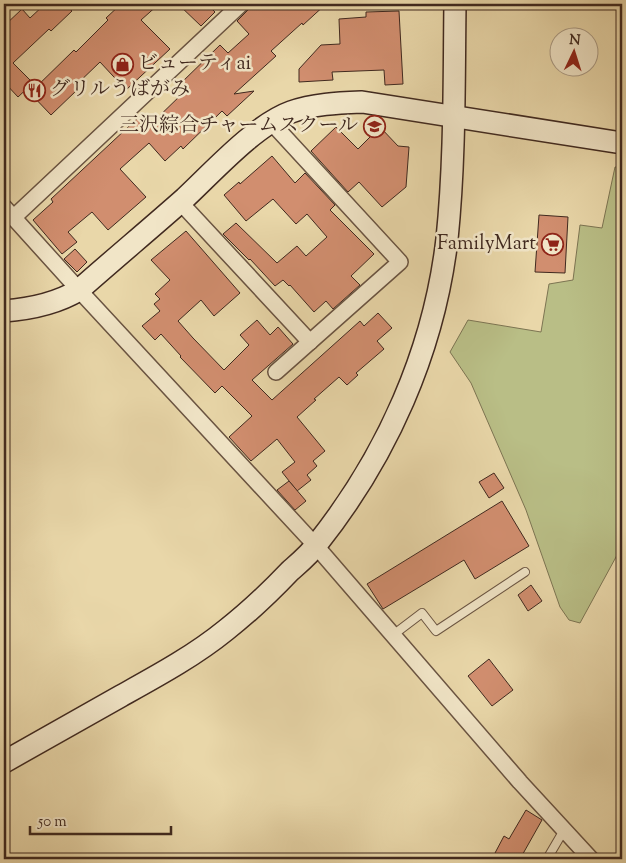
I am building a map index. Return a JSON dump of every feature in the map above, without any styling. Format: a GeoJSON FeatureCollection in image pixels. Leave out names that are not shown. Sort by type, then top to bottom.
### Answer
{"type":"FeatureCollection","features":[{"type":"Feature","properties":{"kind":"street"},"geometry":{"type":"LineString","coordinates":[[241,4],[8,212],[316,546],[520,782],[591,859]]}},
{"type":"Feature","properties":{"kind":"street"},"geometry":{"type":"LineString","coordinates":[[4,762],[180,662],[226,630],[267,594],[316,546],[360,485],[391,428],[412,382],[428,337],[438,292],[446,239],[454,117],[455,4]]}},
{"type":"Feature","properties":{"kind":"street"},"geometry":{"type":"LineString","coordinates":[[4,311],[17,310],[64,299],[79,290],[180,202],[252,135],[290,112],[335,103],[362,102],[622,143]]}},
{"type":"Feature","properties":{"kind":"street"},"geometry":{"type":"LineString","coordinates":[[271,122],[400,262],[276,372]]}},
{"type":"Feature","properties":{"kind":"street"},"geometry":{"type":"LineString","coordinates":[[180,202],[310,342]]}},
{"type":"Feature","properties":{"kind":"lane"},"geometry":{"type":"LineString","coordinates":[[393,635],[422,613],[436,631],[525,572]]}},
{"type":"Feature","properties":{"kind":"lane"},"geometry":{"type":"LineString","coordinates":[[547,859],[564,830]]}},
{"type":"Feature","properties":{"kind":"green space"},"geometry":{"type":"Polygon","coordinates":[[[615,167],[622,167],[622,546],[580,623],[569,620],[560,607],[526,510],[471,383],[450,352],[468,320],[541,332],[549,284],[573,280],[580,225],[602,228],[615,167]]]}},
{"type":"Feature","properties":{"kind":"building"},"geometry":{"type":"Polygon","coordinates":[[[45,4],[64,4],[72,11],[51,31],[49,29],[13,63],[33,83],[18,97],[4,82],[4,26],[22,9],[30,18],[45,4]]]}},
{"type":"Feature","properties":{"kind":"building"},"geometry":{"type":"Polygon","coordinates":[[[121,4],[159,4],[141,20],[170,49],[126,90],[100,62],[74,87],[77,90],[51,115],[30,93],[74,50],[76,52],[121,4]]]}},
{"type":"Feature","properties":{"kind":"building"},"geometry":{"type":"Polygon","coordinates":[[[178,4],[207,4],[215,12],[201,26],[178,4]]]}},
{"type":"Feature","properties":{"kind":"building"},"geometry":{"type":"Polygon","coordinates":[[[254,4],[326,4],[271,51],[276,56],[234,94],[254,91],[227,116],[222,111],[183,149],[181,146],[165,161],[149,143],[120,169],[146,197],[108,230],[92,212],[68,232],[77,242],[62,254],[33,220],[53,202],[51,199],[141,115],[150,125],[185,91],[179,85],[220,45],[228,53],[249,34],[237,21],[254,4]]]}},
{"type":"Feature","properties":{"kind":"building"},"geometry":{"type":"Polygon","coordinates":[[[399,11],[403,84],[385,85],[384,70],[332,72],[333,80],[299,82],[299,69],[321,45],[340,44],[339,19],[366,17],[366,12],[399,11]]]}},
{"type":"Feature","properties":{"kind":"building"},"geometry":{"type":"Polygon","coordinates":[[[336,127],[358,149],[380,127],[398,146],[409,147],[406,187],[382,207],[359,182],[348,192],[311,151],[336,127]]]}},
{"type":"Feature","properties":{"kind":"building"},"geometry":{"type":"Polygon","coordinates":[[[272,156],[295,183],[305,173],[335,205],[330,210],[374,254],[351,276],[360,285],[333,309],[326,301],[314,312],[290,285],[283,280],[275,286],[223,234],[236,223],[277,263],[297,246],[306,256],[327,237],[307,214],[296,224],[273,199],[246,221],[224,195],[239,182],[240,184],[272,156]]]}},
{"type":"Feature","properties":{"kind":"building","name":"FamilyMart"},"geometry":{"type":"Polygon","coordinates":[[[539,215],[568,217],[565,273],[535,272],[539,215]]]}},
{"type":"Feature","properties":{"kind":"building"},"geometry":{"type":"Polygon","coordinates":[[[186,231],[240,293],[214,316],[201,300],[178,321],[224,370],[249,345],[240,335],[257,320],[270,335],[278,327],[293,344],[252,380],[272,400],[360,321],[364,326],[378,313],[392,328],[377,341],[384,349],[356,373],[358,375],[347,385],[339,377],[297,417],[325,451],[313,461],[317,466],[307,475],[311,480],[297,491],[282,472],[295,462],[277,439],[251,461],[229,437],[252,416],[222,386],[215,393],[180,357],[161,334],[155,340],[142,326],[160,311],[154,304],[160,299],[155,294],[170,280],[151,260],[186,231]]]}},
{"type":"Feature","properties":{"kind":"building"},"geometry":{"type":"Polygon","coordinates":[[[75,249],[87,262],[77,272],[64,259],[75,249]]]}},
{"type":"Feature","properties":{"kind":"building"},"geometry":{"type":"Polygon","coordinates":[[[494,473],[504,488],[489,498],[479,482],[494,473]]]}},
{"type":"Feature","properties":{"kind":"building"},"geometry":{"type":"Polygon","coordinates":[[[289,481],[306,501],[295,510],[277,490],[289,481]]]}},
{"type":"Feature","properties":{"kind":"building"},"geometry":{"type":"Polygon","coordinates":[[[502,501],[529,546],[475,579],[464,560],[383,609],[367,584],[502,501]]]}},
{"type":"Feature","properties":{"kind":"building"},"geometry":{"type":"Polygon","coordinates":[[[531,585],[542,601],[528,611],[518,595],[531,585]]]}},
{"type":"Feature","properties":{"kind":"building"},"geometry":{"type":"Polygon","coordinates":[[[489,659],[513,690],[492,706],[468,676],[489,659]]]}},
{"type":"Feature","properties":{"kind":"building"},"geometry":{"type":"Polygon","coordinates":[[[526,810],[542,820],[520,859],[506,859],[495,853],[504,836],[509,839],[526,810]]]}},
{"type":"Feature","properties":{"kind":"place","name":"ビューティai"},"geometry":{"type":"Point","coordinates":[122,64]}},
{"type":"Feature","properties":{"kind":"place","name":"グリルうばがみ"},"geometry":{"type":"Point","coordinates":[34,90]}},
{"type":"Feature","properties":{"kind":"place","name":"三沢綜合チャームスクール"},"geometry":{"type":"Point","coordinates":[374,126]}},
{"type":"Feature","properties":{"kind":"place","name":"FamilyMart"},"geometry":{"type":"Point","coordinates":[552,244]}}]}
